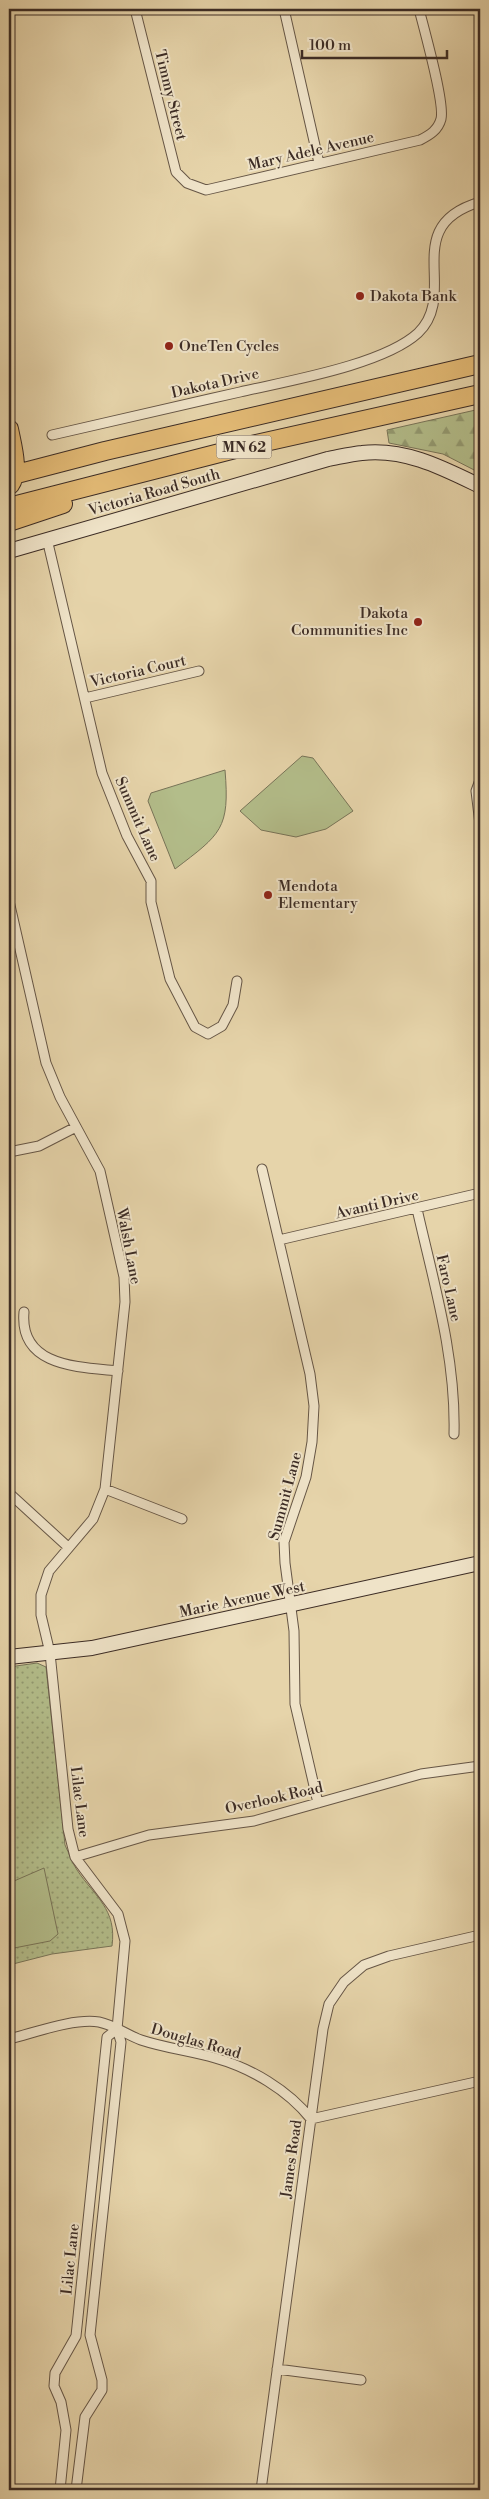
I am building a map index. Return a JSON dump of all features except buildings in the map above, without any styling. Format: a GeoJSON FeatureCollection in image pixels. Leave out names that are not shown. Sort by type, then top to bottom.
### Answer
{"type":"FeatureCollection","features":[{"type":"Feature","properties":{"kind":"highway","name":"MN 62"},"geometry":{"type":"LineString","coordinates":[[10,480],[124,446],[480,364]]}},
{"type":"Feature","properties":{"kind":"highway","name":"MN 62"},"geometry":{"type":"LineString","coordinates":[[9,507],[243,447],[480,394]]}},
{"type":"Feature","properties":{"kind":"highway"},"geometry":{"type":"LineString","coordinates":[[9,429],[14,458],[10,480]]}},
{"type":"Feature","properties":{"kind":"highway"},"geometry":{"type":"LineString","coordinates":[[9,522],[243,447]]}},
{"type":"Feature","properties":{"kind":"street","name":"Timmy Street"},"geometry":{"type":"LineString","coordinates":[[135,9],[176,172],[187,183]]}},
{"type":"Feature","properties":{"kind":"street"},"geometry":{"type":"LineString","coordinates":[[284,9],[319,163]]}},
{"type":"Feature","properties":{"kind":"street","name":"Mary Adele Avenue"},"geometry":{"type":"LineString","coordinates":[[187,183],[206,190],[420,140],[431,134],[438,126],[442,108],[419,9]]}},
{"type":"Feature","properties":{"kind":"street","name":"Dakota Drive"},"geometry":{"type":"LineString","coordinates":[[52,435],[340,369],[408,340],[425,323],[434,304],[432,257],[443,226],[456,212],[480,202]]}},
{"type":"Feature","properties":{"kind":"street","name":"Victoria Road South"},"geometry":{"type":"LineString","coordinates":[[9,551],[328,459],[363,452],[396,454],[428,461],[480,486]]}},
{"type":"Feature","properties":{"kind":"street","name":"Summit Lane"},"geometry":{"type":"LineString","coordinates":[[47,539],[102,773],[127,836],[151,881],[151,902],[170,979],[195,1028],[208,1034],[222,1026],[233,1006],[237,980]]}},
{"type":"Feature","properties":{"kind":"street","name":"Victoria Court"},"geometry":{"type":"LineString","coordinates":[[85,698],[199,671]]}},
{"type":"Feature","properties":{"kind":"street"},"geometry":{"type":"LineString","coordinates":[[479,780],[476,791],[480,824]]}},
{"type":"Feature","properties":{"kind":"street","name":"Walsh Lane"},"geometry":{"type":"LineString","coordinates":[[9,901],[46,1063],[60,1098],[100,1172],[124,1277],[125,1302],[105,1489],[93,1519],[50,1571],[41,1595],[41,1615],[50,1653]]}},
{"type":"Feature","properties":{"kind":"street"},"geometry":{"type":"LineString","coordinates":[[9,1152],[39,1146],[76,1127]]}},
{"type":"Feature","properties":{"kind":"street","name":"Summit Lane"},"geometry":{"type":"LineString","coordinates":[[262,1169],[310,1374],[314,1406],[312,1442],[306,1477],[284,1542],[294,1631],[295,1704],[318,1803]]}},
{"type":"Feature","properties":{"kind":"street","name":"Avanti Drive"},"geometry":{"type":"LineString","coordinates":[[279,1240],[480,1193]]}},
{"type":"Feature","properties":{"kind":"street","name":"Faro Lane"},"geometry":{"type":"LineString","coordinates":[[417,1209],[450,1357],[455,1399],[454,1434]]}},
{"type":"Feature","properties":{"kind":"street"},"geometry":{"type":"LineString","coordinates":[[24,1312],[23,1324],[30,1344],[46,1357],[68,1366],[118,1371]]}},
{"type":"Feature","properties":{"kind":"street"},"geometry":{"type":"LineString","coordinates":[[105,1489],[182,1520]]}},
{"type":"Feature","properties":{"kind":"street"},"geometry":{"type":"LineString","coordinates":[[9,1493],[68,1547]]}},
{"type":"Feature","properties":{"kind":"street","name":"Marie Avenue West"},"geometry":{"type":"LineString","coordinates":[[9,1658],[92,1648],[480,1563]]}},
{"type":"Feature","properties":{"kind":"street","name":"Lilac Lane"},"geometry":{"type":"LineString","coordinates":[[50,1653],[68,1829],[75,1856],[118,1914],[125,1941],[117,2029],[120,2042],[90,2335],[102,2380],[102,2390],[85,2417],[76,2490]]}},
{"type":"Feature","properties":{"kind":"street","name":"Overlook Road"},"geometry":{"type":"LineString","coordinates":[[75,1856],[149,1835],[254,1821],[421,1774],[480,1766]]}},
{"type":"Feature","properties":{"kind":"street","name":"James Road"},"geometry":{"type":"LineString","coordinates":[[261,2490],[310,2119],[323,2028],[330,2004],[344,1982],[364,1965],[389,1956],[480,1935]]}},
{"type":"Feature","properties":{"kind":"street","name":"Douglas Road"},"geometry":{"type":"LineString","coordinates":[[9,2039],[70,2024],[98,2022],[141,2040],[217,2058],[251,2072],[282,2091],[302,2108],[310,2119]]}},
{"type":"Feature","properties":{"kind":"street","name":"Lilac Lane"},"geometry":{"type":"LineString","coordinates":[[60,2490],[66,2430],[61,2402],[54,2386],[55,2373],[76,2336],[107,2037],[117,2029]]}},
{"type":"Feature","properties":{"kind":"street"},"geometry":{"type":"LineString","coordinates":[[310,2119],[480,2081]]}},
{"type":"Feature","properties":{"kind":"street"},"geometry":{"type":"LineString","coordinates":[[277,2369],[361,2380]]}},
{"type":"Feature","properties":{"kind":"green space"},"geometry":{"type":"Polygon","coordinates":[[[480,409],[480,473],[443,454],[389,443],[387,430],[480,409]]]}},
{"type":"Feature","properties":{"kind":"green space"},"geometry":{"type":"Polygon","coordinates":[[[302,756],[313,758],[353,811],[326,829],[296,837],[261,830],[240,811],[302,756]]]}},
{"type":"Feature","properties":{"kind":"green space"},"geometry":{"type":"Polygon","coordinates":[[[225,770],[226,805],[224,818],[219,829],[203,847],[175,869],[148,801],[151,793],[225,770]]]}},
{"type":"Feature","properties":{"kind":"green space"},"geometry":{"type":"Polygon","coordinates":[[[37,1663],[46,1667],[65,1845],[75,1867],[108,1913],[113,1933],[112,1946],[52,1954],[9,1965],[9,1667],[37,1663]]]}},
{"type":"Feature","properties":{"kind":"green space"},"geometry":{"type":"Polygon","coordinates":[[[44,1868],[58,1934],[50,1941],[9,1949],[9,1885],[44,1868]]]}},
{"type":"Feature","properties":{"kind":"place","name":"Dakota Bank"},"geometry":{"type":"Point","coordinates":[360,296]}},
{"type":"Feature","properties":{"kind":"place","name":"OneTen Cycles"},"geometry":{"type":"Point","coordinates":[169,346]}},
{"type":"Feature","properties":{"kind":"place","name":"Dakota Communities Inc"},"geometry":{"type":"Point","coordinates":[418,622]}},
{"type":"Feature","properties":{"kind":"place","name":"Mendota Elementary"},"geometry":{"type":"Point","coordinates":[268,895]}}]}
